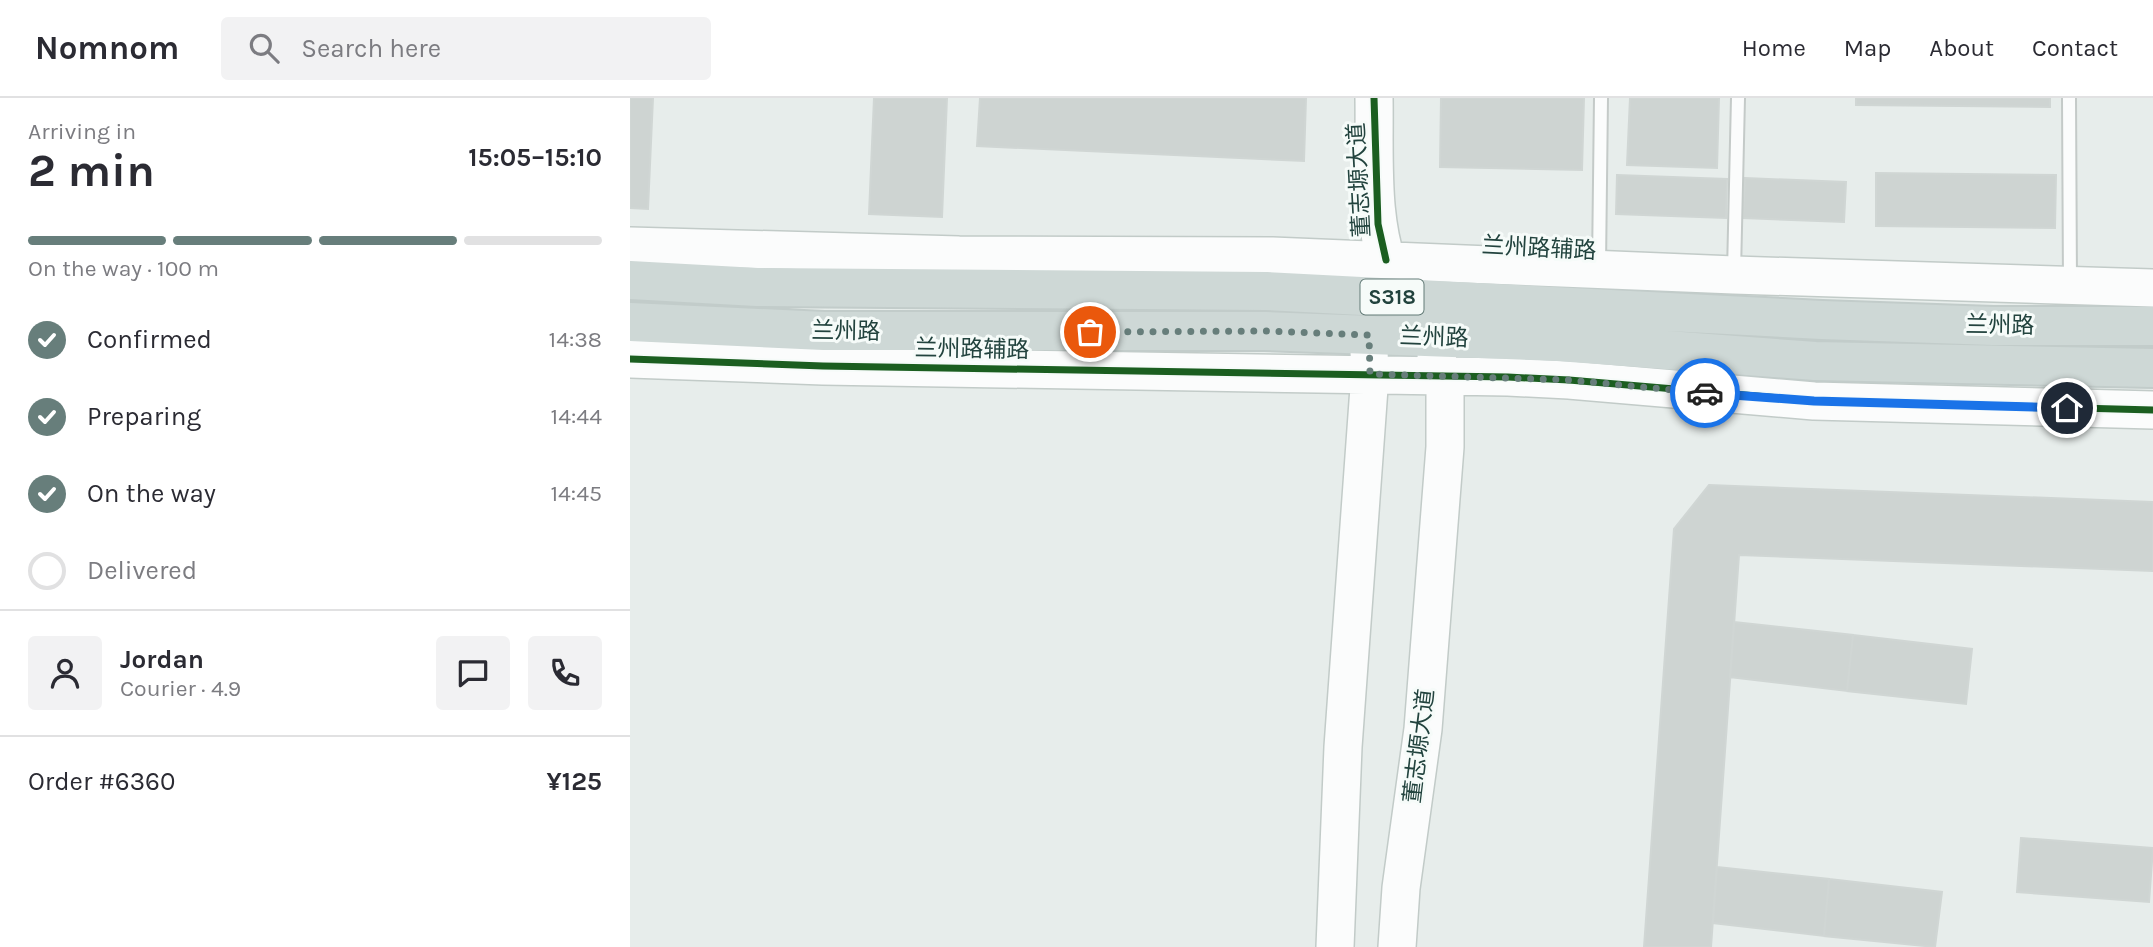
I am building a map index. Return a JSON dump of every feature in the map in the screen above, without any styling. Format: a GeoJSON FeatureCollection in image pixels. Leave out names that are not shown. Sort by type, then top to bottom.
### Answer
{"type":"FeatureCollection","features":[{"type":"Feature","properties":{"kind":"main road","name":"兰州路"},"geometry":{"type":"LineString","coordinates":[[630,281],[757,287],[1266,291],[1381,278],[1836,320],[1993,326],[2153,326]]}},
{"type":"Feature","properties":{"kind":"main road","name":"兰州路"},"geometry":{"type":"LineString","coordinates":[[630,322],[824,331],[1265,331],[1558,342],[1815,361],[2153,368]]}},
{"type":"Feature","properties":{"kind":"street","name":"董志塬大道"},"geometry":{"type":"LineString","coordinates":[[1361,98],[1381,278],[1427,337],[1437,357],[1447,407],[1423,729],[1401,888],[1397,947]]}},
{"type":"Feature","properties":{"kind":"street","name":"董志塬大道"},"geometry":{"type":"LineString","coordinates":[[1335,947],[1343,747],[1370,374],[1369,335],[1381,278],[1374,98]]}},
{"type":"Feature","properties":{"kind":"street","name":"兰州路辅路"},"geometry":{"type":"LineString","coordinates":[[630,246],[959,255],[1114,254],[1381,278],[1599,270],[2153,288]]}},
{"type":"Feature","properties":{"kind":"street","name":"兰州路辅路"},"geometry":{"type":"LineString","coordinates":[[630,359],[823,366],[1370,374],[1569,380],[1814,401],[2153,410]]}},
{"type":"Feature","properties":{"kind":"lane"},"geometry":{"type":"LineString","coordinates":[[1599,270],[1601,98]]}},
{"type":"Feature","properties":{"kind":"lane"},"geometry":{"type":"LineString","coordinates":[[1734,275],[1738,98]]}},
{"type":"Feature","properties":{"kind":"lane"},"geometry":{"type":"LineString","coordinates":[[2069,98],[2070,286]]}},
{"type":"Feature","properties":{"kind":"building"},"geometry":{"type":"Polygon","coordinates":[[[630,98],[653,98],[648,209],[630,208],[630,98]]]}},
{"type":"Feature","properties":{"kind":"building"},"geometry":{"type":"Polygon","coordinates":[[[874,98],[947,98],[942,217],[869,214],[874,98]]]}},
{"type":"Feature","properties":{"kind":"building"},"geometry":{"type":"Polygon","coordinates":[[[980,98],[1306,98],[1304,161],[977,146],[980,98]]]}},
{"type":"Feature","properties":{"kind":"building"},"geometry":{"type":"Polygon","coordinates":[[[1441,98],[1584,98],[1582,170],[1440,167],[1441,98]]]}},
{"type":"Feature","properties":{"kind":"building"},"geometry":{"type":"Polygon","coordinates":[[[1630,98],[1719,98],[1717,168],[1627,165],[1630,98]]]}},
{"type":"Feature","properties":{"kind":"building"},"geometry":{"type":"Polygon","coordinates":[[[1856,98],[2050,98],[2050,107],[1856,105],[1856,98]]]}},
{"type":"Feature","properties":{"kind":"building"},"geometry":{"type":"Polygon","coordinates":[[[1876,173],[2056,175],[2055,228],[1876,226],[1876,173]]]}},
{"type":"Feature","properties":{"kind":"building"},"geometry":{"type":"Polygon","coordinates":[[[1617,175],[1727,179],[1726,218],[1616,214],[1617,175]]]}},
{"type":"Feature","properties":{"kind":"building"},"geometry":{"type":"Polygon","coordinates":[[[1745,178],[1846,182],[1844,222],[1743,218],[1745,178]]]}},
{"type":"Feature","properties":{"kind":"building"},"geometry":{"type":"Polygon","coordinates":[[[1709,485],[2153,502],[2153,571],[1739,555],[1711,947],[1644,947],[1674,529],[1709,485]]]}},
{"type":"Feature","properties":{"kind":"building"},"geometry":{"type":"Polygon","coordinates":[[[1734,622],[1853,635],[1847,691],[1730,677],[1734,622]]]}},
{"type":"Feature","properties":{"kind":"building"},"geometry":{"type":"Polygon","coordinates":[[[1853,635],[1972,649],[1966,704],[1847,691],[1853,635]]]}},
{"type":"Feature","properties":{"kind":"building"},"geometry":{"type":"Polygon","coordinates":[[[2021,838],[2153,848],[2149,902],[2017,892],[2021,838]]]}},
{"type":"Feature","properties":{"kind":"building"},"geometry":{"type":"Polygon","coordinates":[[[1717,867],[1829,879],[1824,936],[1713,923],[1717,867]]]}},
{"type":"Feature","properties":{"kind":"building"},"geometry":{"type":"Polygon","coordinates":[[[1829,879],[1942,892],[1935,947],[1824,936],[1829,879]]]}},
{"type":"Feature","properties":{"kind":"cycle path"},"geometry":{"type":"LineString","coordinates":[[1374,98],[1378,224],[1386,260]]}},
{"type":"Feature","properties":{"kind":"cycle path"},"geometry":{"type":"LineString","coordinates":[[630,359],[823,366],[1508,377],[1814,401],[2153,410]]}},
{"type":"Feature","properties":{"kind":"way so far"},"geometry":{"type":"LineString","coordinates":[[1090,332],[1265,331],[1369,335],[1370,374],[1569,380],[1705,393]]}},
{"type":"Feature","properties":{"kind":"route"},"geometry":{"type":"LineString","coordinates":[[1705,393],[1814,401],[2067,408]]}}]}
